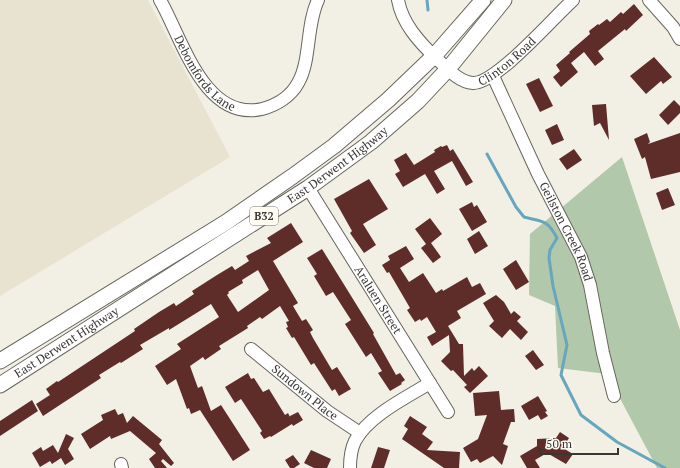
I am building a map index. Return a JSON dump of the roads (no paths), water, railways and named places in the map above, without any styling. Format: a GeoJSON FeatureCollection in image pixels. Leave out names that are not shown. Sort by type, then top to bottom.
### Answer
{"type":"FeatureCollection","features":[{"type":"Feature","properties":{"kind":"main road","name":"East Derwent Highway"},"geometry":{"type":"LineString","coordinates":[[0,361],[225,223],[334,146],[359,126],[434,56],[483,0]]}},
{"type":"Feature","properties":{"kind":"main road","name":"East Derwent Highway"},"geometry":{"type":"LineString","coordinates":[[0,385],[308,188],[371,142],[418,102],[448,69],[504,0]]}},
{"type":"Feature","properties":{"kind":"street","name":"Debomfords Lane"},"geometry":{"type":"LineString","coordinates":[[160,0],[189,59],[208,90],[235,108],[256,110],[269,107],[291,93],[299,82],[303,70],[312,20],[318,0]]}},
{"type":"Feature","properties":{"kind":"street","name":"Clinton Road"},"geometry":{"type":"LineString","coordinates":[[398,0],[402,15],[407,25],[434,56],[448,69],[467,82],[474,83],[483,81],[493,76],[517,55],[573,0]]}},
{"type":"Feature","properties":{"kind":"street"},"geometry":{"type":"LineString","coordinates":[[649,0],[673,27],[680,39]]}},
{"type":"Feature","properties":{"kind":"street","name":"Geilston Creek Road"},"geometry":{"type":"LineString","coordinates":[[493,76],[538,174],[581,258],[590,285],[614,396]]}},
{"type":"Feature","properties":{"kind":"street","name":"Araluen Street"},"geometry":{"type":"LineString","coordinates":[[308,188],[448,412]]}},
{"type":"Feature","properties":{"kind":"street","name":"Sundown Place"},"geometry":{"type":"LineString","coordinates":[[251,350],[327,411],[360,433]]}},
{"type":"Feature","properties":{"kind":"street"},"geometry":{"type":"LineString","coordinates":[[350,468],[353,448],[360,433],[372,420],[430,383]]}},
{"type":"Feature","properties":{"kind":"waterway"},"geometry":{"type":"LineString","coordinates":[[427,0],[428,10]]}},
{"type":"Feature","properties":{"kind":"waterway"},"geometry":{"type":"LineString","coordinates":[[487,154],[516,207],[524,217],[544,222],[550,227],[557,238],[550,250],[549,258],[553,286],[567,345],[561,375],[581,415],[617,442],[665,468]]}}]}
